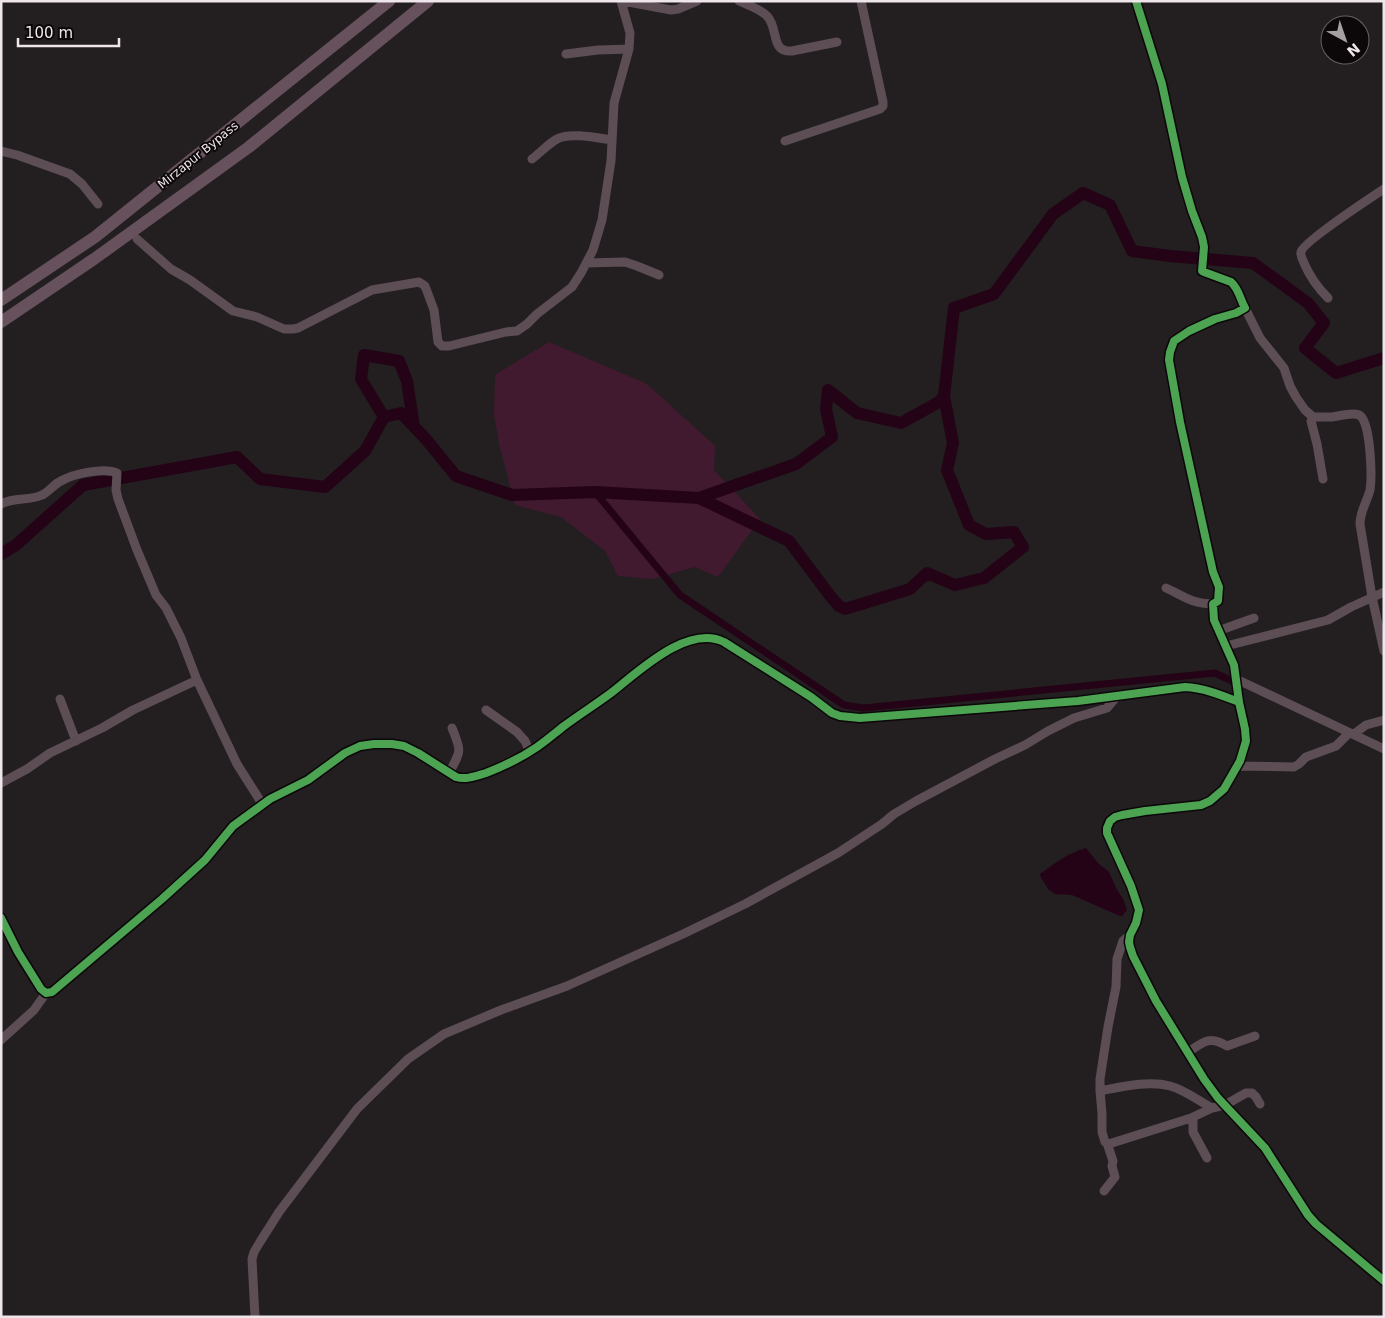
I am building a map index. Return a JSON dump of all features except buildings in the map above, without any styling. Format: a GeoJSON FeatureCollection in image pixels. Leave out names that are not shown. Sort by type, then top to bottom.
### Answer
{"type":"FeatureCollection","features":[{"type":"Feature","properties":{"kind":"highway","name":"Mirzapur Bypass"},"geometry":{"type":"LineString","coordinates":[[1,300],[95,237],[389,1]]}},
{"type":"Feature","properties":{"kind":"highway"},"geometry":{"type":"LineString","coordinates":[[1,322],[94,259],[248,147],[428,1]]}},
{"type":"Feature","properties":{"kind":"street"},"geometry":{"type":"LineString","coordinates":[[136,239],[171,269],[190,280],[233,311],[257,317],[288,330],[307,324],[372,290],[418,282],[425,286],[434,310],[438,342],[444,347],[517,331],[572,287],[593,250],[602,220],[611,161],[614,102],[630,49],[630,33],[622,1],[671,10],[697,1]]}},
{"type":"Feature","properties":{"kind":"street"},"geometry":{"type":"LineString","coordinates":[[739,1],[768,16],[778,47],[786,52],[837,42]]}},
{"type":"Feature","properties":{"kind":"street"},"geometry":{"type":"LineString","coordinates":[[785,141],[883,106],[861,1]]}},
{"type":"Feature","properties":{"kind":"street"},"geometry":{"type":"LineString","coordinates":[[1136,1],[1162,84],[1182,177],[1202,237],[1205,270]]}},
{"type":"Feature","properties":{"kind":"street"},"geometry":{"type":"LineString","coordinates":[[566,54],[630,49]]}},
{"type":"Feature","properties":{"kind":"street"},"geometry":{"type":"LineString","coordinates":[[532,159],[556,139],[562,137],[571,136],[612,140]]}},
{"type":"Feature","properties":{"kind":"street"},"geometry":{"type":"LineString","coordinates":[[1,151],[70,174],[82,184],[98,204]]}},
{"type":"Feature","properties":{"kind":"street"},"geometry":{"type":"LineString","coordinates":[[1328,298],[1308,273],[1301,253],[1302,249],[1332,225],[1384,189]]}},
{"type":"Feature","properties":{"kind":"street"},"geometry":{"type":"LineString","coordinates":[[586,263],[625,262],[659,275]]}},
{"type":"Feature","properties":{"kind":"street"},"geometry":{"type":"LineString","coordinates":[[1231,282],[1237,289],[1260,338],[1284,368],[1293,391],[1305,410],[1312,416],[1330,417],[1357,414],[1362,416],[1365,423],[1370,450],[1370,491],[1360,517],[1372,597],[1384,651]]}},
{"type":"Feature","properties":{"kind":"street"},"geometry":{"type":"LineString","coordinates":[[1166,588],[1188,600],[1213,604],[1218,601],[1220,587],[1213,572],[1180,422],[1169,360],[1170,352],[1174,341],[1189,331],[1245,308]]}},
{"type":"Feature","properties":{"kind":"street"},"geometry":{"type":"LineString","coordinates":[[1312,416],[1311,421],[1317,444],[1322,479]]}},
{"type":"Feature","properties":{"kind":"street"},"geometry":{"type":"LineString","coordinates":[[1,504],[11,500],[42,495],[62,480],[84,474],[94,472],[117,473],[116,490],[118,498],[156,595],[166,608],[181,638],[197,680],[237,764],[261,802],[258,807]]}},
{"type":"Feature","properties":{"kind":"street"},"geometry":{"type":"LineString","coordinates":[[1226,646],[1328,620],[1384,592]]}},
{"type":"Feature","properties":{"kind":"street"},"geometry":{"type":"LineString","coordinates":[[1213,604],[1214,620],[1234,665],[1238,700],[1245,729],[1246,741],[1244,752],[1224,789],[1210,801],[1200,805],[1122,815],[1115,817],[1110,822],[1107,832],[1131,886],[1139,910],[1129,942],[1133,956],[1156,1002],[1204,1079],[1265,1148],[1308,1215],[1316,1224],[1384,1281]]}},
{"type":"Feature","properties":{"kind":"street"},"geometry":{"type":"LineString","coordinates":[[1218,630],[1254,618]]}},
{"type":"Feature","properties":{"kind":"street"},"geometry":{"type":"LineString","coordinates":[[1,1040],[34,1010],[46,993],[52,992],[59,987],[205,860],[233,826],[270,799],[308,780],[345,753],[360,746],[392,744],[404,746],[461,779],[474,777],[522,758],[662,653],[702,637],[716,638],[724,642]]}},
{"type":"Feature","properties":{"kind":"street"},"geometry":{"type":"LineString","coordinates":[[749,658],[832,713],[840,716],[860,718],[1078,701],[1185,687],[1206,690],[1238,700]]}},
{"type":"Feature","properties":{"kind":"street"},"geometry":{"type":"LineString","coordinates":[[1,783],[27,769],[50,753],[102,728],[133,710],[197,680]]}},
{"type":"Feature","properties":{"kind":"street"},"geometry":{"type":"LineString","coordinates":[[1236,682],[1348,735],[1384,749]]}},
{"type":"Feature","properties":{"kind":"street"},"geometry":{"type":"LineString","coordinates":[[255,1317],[252,1259],[260,1242],[279,1212],[357,1109],[395,1071],[425,1046],[444,1034],[501,1010],[567,986],[745,904],[838,853],[894,814],[924,797],[1074,718],[1107,708],[1118,696]]}},
{"type":"Feature","properties":{"kind":"street"},"geometry":{"type":"LineString","coordinates":[[60,699],[76,741]]}},
{"type":"Feature","properties":{"kind":"street"},"geometry":{"type":"LineString","coordinates":[[486,710],[517,732],[525,741],[530,752]]}},
{"type":"Feature","properties":{"kind":"street"},"geometry":{"type":"LineString","coordinates":[[1237,766],[1294,767],[1306,757],[1332,748],[1348,735],[1366,725],[1384,720]]}},
{"type":"Feature","properties":{"kind":"street"},"geometry":{"type":"LineString","coordinates":[[449,773],[459,751],[459,744],[452,728]]}},
{"type":"Feature","properties":{"kind":"street"},"geometry":{"type":"LineString","coordinates":[[1,918],[18,952],[41,989],[46,993]]}},
{"type":"Feature","properties":{"kind":"street"},"geometry":{"type":"LineString","coordinates":[[1104,1191],[1115,1177],[1112,1166],[1113,1161],[1102,1132],[1100,1091],[1108,1027],[1116,987],[1117,959],[1123,941],[1130,935]]}},
{"type":"Feature","properties":{"kind":"street"},"geometry":{"type":"LineString","coordinates":[[1187,1053],[1209,1040],[1217,1040],[1227,1046],[1255,1036]]}},
{"type":"Feature","properties":{"kind":"street"},"geometry":{"type":"LineString","coordinates":[[1100,1091],[1139,1085],[1170,1086],[1182,1090],[1212,1108]]}},
{"type":"Feature","properties":{"kind":"street"},"geometry":{"type":"LineString","coordinates":[[1107,1143],[1193,1117],[1212,1108],[1225,1105],[1249,1092],[1254,1095],[1260,1104]]}},
{"type":"Feature","properties":{"kind":"street"},"geometry":{"type":"LineString","coordinates":[[1193,1117],[1193,1132],[1207,1158]]}},
{"type":"Feature","properties":{"kind":"shaded area"},"geometry":{"type":"Polygon","coordinates":[[[549,342],[647,384],[715,446],[714,470],[760,519],[718,577],[695,567],[652,579],[618,576],[605,551],[561,517],[515,505],[499,444],[494,415],[495,375],[549,342]]]}},
{"type":"Feature","properties":{"kind":"shaded area"},"geometry":{"type":"Polygon","coordinates":[[[1086,848],[1098,863],[1109,872],[1127,910],[1122,916],[1072,895],[1055,894],[1049,890],[1041,878],[1040,874],[1056,862],[1086,848]]]}},
{"type":"Feature","properties":{"kind":"waterway"},"geometry":{"type":"LineString","coordinates":[[1,554],[16,545],[83,485],[237,457],[260,479],[325,487],[365,451],[384,417],[401,413],[425,438],[456,476],[512,495],[595,492],[699,498],[796,464],[832,437],[826,409],[828,390],[857,413],[901,423],[939,402],[944,396],[954,308],[994,294],[1053,214],[1083,193],[1110,205],[1132,251],[1253,263],[1308,303],[1324,323],[1305,348],[1336,373],[1384,358]]}},
{"type":"Feature","properties":{"kind":"waterway"},"geometry":{"type":"LineString","coordinates":[[384,417],[361,379],[364,355],[399,361],[407,381],[414,427]]}},
{"type":"Feature","properties":{"kind":"waterway"},"geometry":{"type":"LineString","coordinates":[[699,498],[789,541],[831,597],[839,606],[845,609],[910,589],[927,573],[955,585],[984,578],[1023,547],[1014,532],[986,534],[969,525],[947,470],[953,443],[944,396]]}},
{"type":"Feature","properties":{"kind":"waterway"},"geometry":{"type":"LineString","coordinates":[[595,492],[680,595],[844,705],[864,708],[1215,673],[1238,684]]}},
{"type":"Feature","properties":{"kind":"tunnel"},"geometry":{"type":"LineString","coordinates":[[1209,274],[1231,282]]}},
{"type":"Feature","properties":{"kind":"tunnel"},"geometry":{"type":"LineString","coordinates":[[724,642],[749,658]]}},
{"type":"Feature","properties":{"kind":"cycle path"},"geometry":{"type":"LineString","coordinates":[[1136,1],[1162,84],[1182,177],[1202,237],[1204,247],[1202,271],[1231,282],[1238,291],[1245,308],[1189,331],[1174,341],[1169,360],[1180,422],[1213,572],[1219,587],[1218,601],[1213,604],[1214,620],[1234,665],[1246,741],[1240,761],[1224,789],[1210,801],[1201,805],[1145,811],[1115,817],[1110,821],[1107,833],[1131,886],[1139,910],[1129,942],[1133,956],[1156,1001],[1204,1079],[1218,1098],[1265,1148],[1308,1215],[1316,1224],[1384,1281]]}},
{"type":"Feature","properties":{"kind":"cycle path"},"geometry":{"type":"LineString","coordinates":[[1,918],[18,952],[41,989],[46,993],[52,992],[205,860],[233,826],[270,799],[308,780],[345,753],[360,746],[392,744],[404,746],[418,753],[456,777],[467,778],[486,773],[512,762],[531,751],[649,663],[679,645],[695,639],[710,638],[724,642],[811,697],[832,713],[840,716],[860,718],[1078,701],[1185,687],[1206,690],[1239,702]]}}]}
